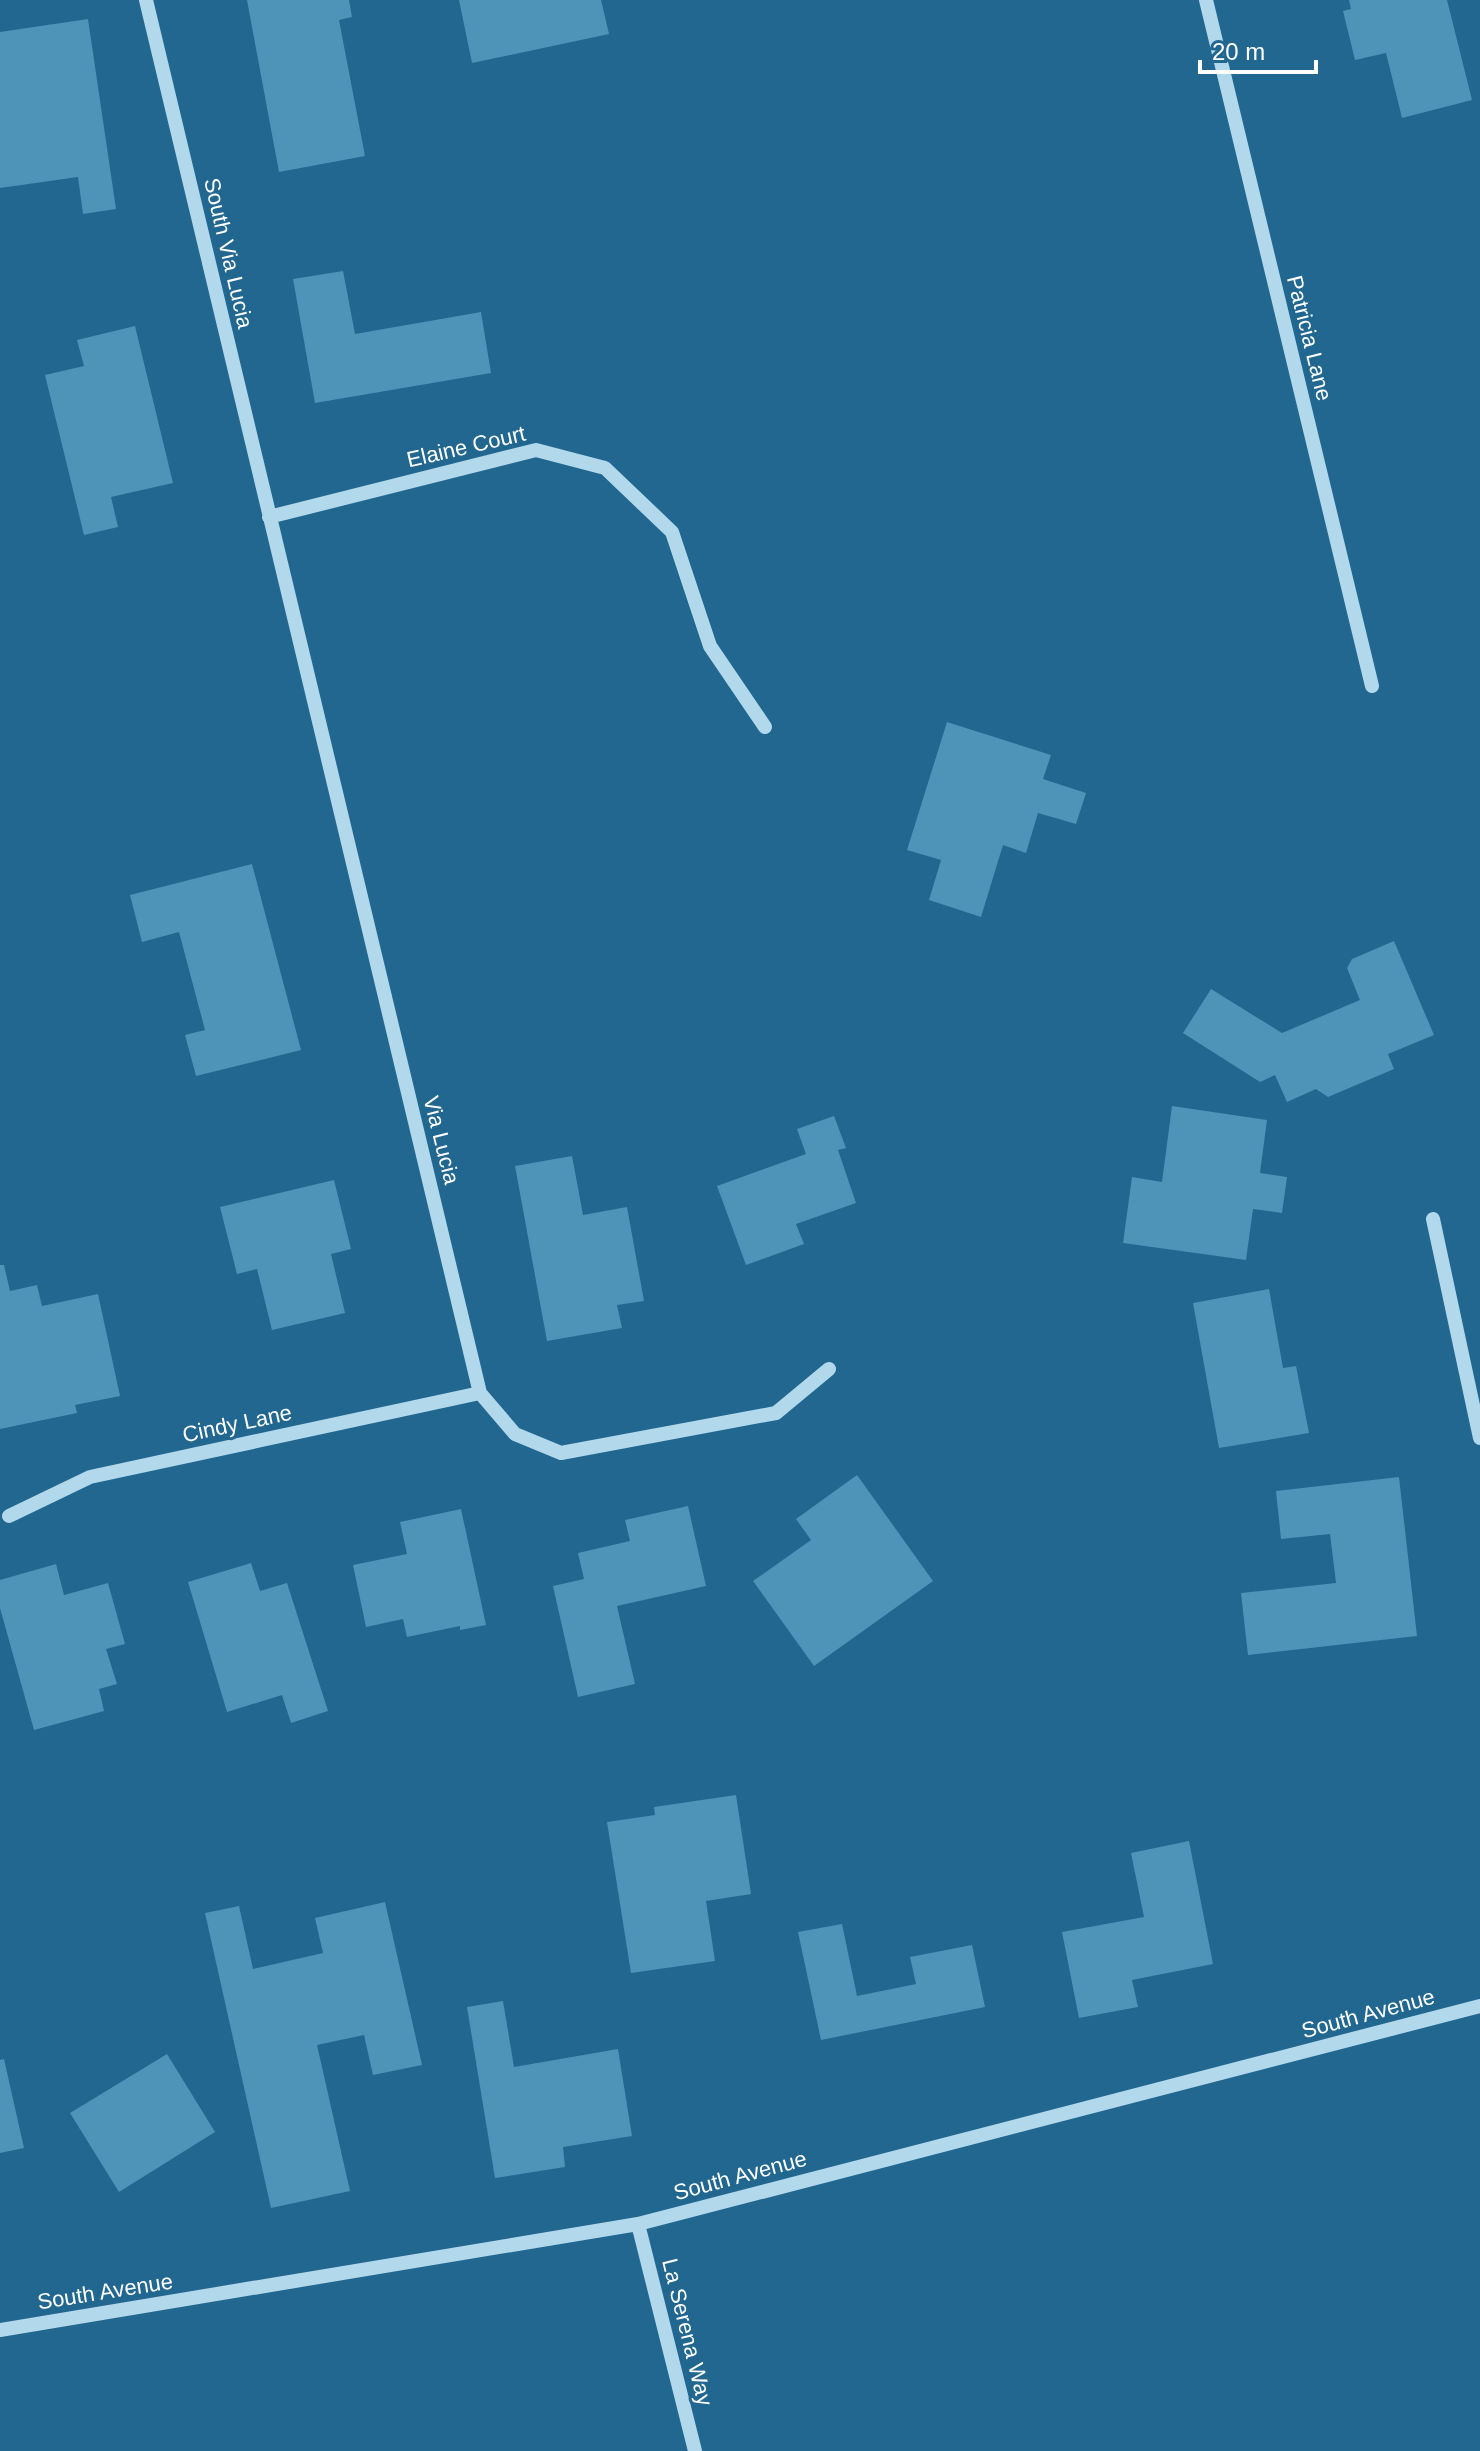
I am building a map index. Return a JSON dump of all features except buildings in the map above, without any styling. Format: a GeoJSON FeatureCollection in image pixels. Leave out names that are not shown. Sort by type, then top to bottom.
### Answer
{"type":"FeatureCollection","features":[{"type":"Feature","properties":{"kind":"street","name":"South Via Lucia"},"geometry":{"type":"LineString","coordinates":[[146,0],[269,517]]}},
{"type":"Feature","properties":{"kind":"street","name":"Patricia Lane"},"geometry":{"type":"LineString","coordinates":[[1206,0],[1372,686]]}},
{"type":"Feature","properties":{"kind":"street","name":"Elaine Court"},"geometry":{"type":"LineString","coordinates":[[269,517],[536,450],[605,468],[672,532],[710,646],[765,727]]}},
{"type":"Feature","properties":{"kind":"street","name":"Via Lucia"},"geometry":{"type":"LineString","coordinates":[[269,517],[480,1393],[515,1434],[561,1453],[776,1413],[829,1369]]}},
{"type":"Feature","properties":{"kind":"street"},"geometry":{"type":"LineString","coordinates":[[1433,1219],[1480,1438]]}},
{"type":"Feature","properties":{"kind":"street","name":"Cindy Lane"},"geometry":{"type":"LineString","coordinates":[[9,1516],[90,1477],[480,1393]]}},
{"type":"Feature","properties":{"kind":"street","name":"South Avenue"},"geometry":{"type":"LineString","coordinates":[[0,2330],[638,2224],[1480,2006]]}},
{"type":"Feature","properties":{"kind":"street","name":"La Serena Way"},"geometry":{"type":"LineString","coordinates":[[638,2224],[695,2451]]}}]}
